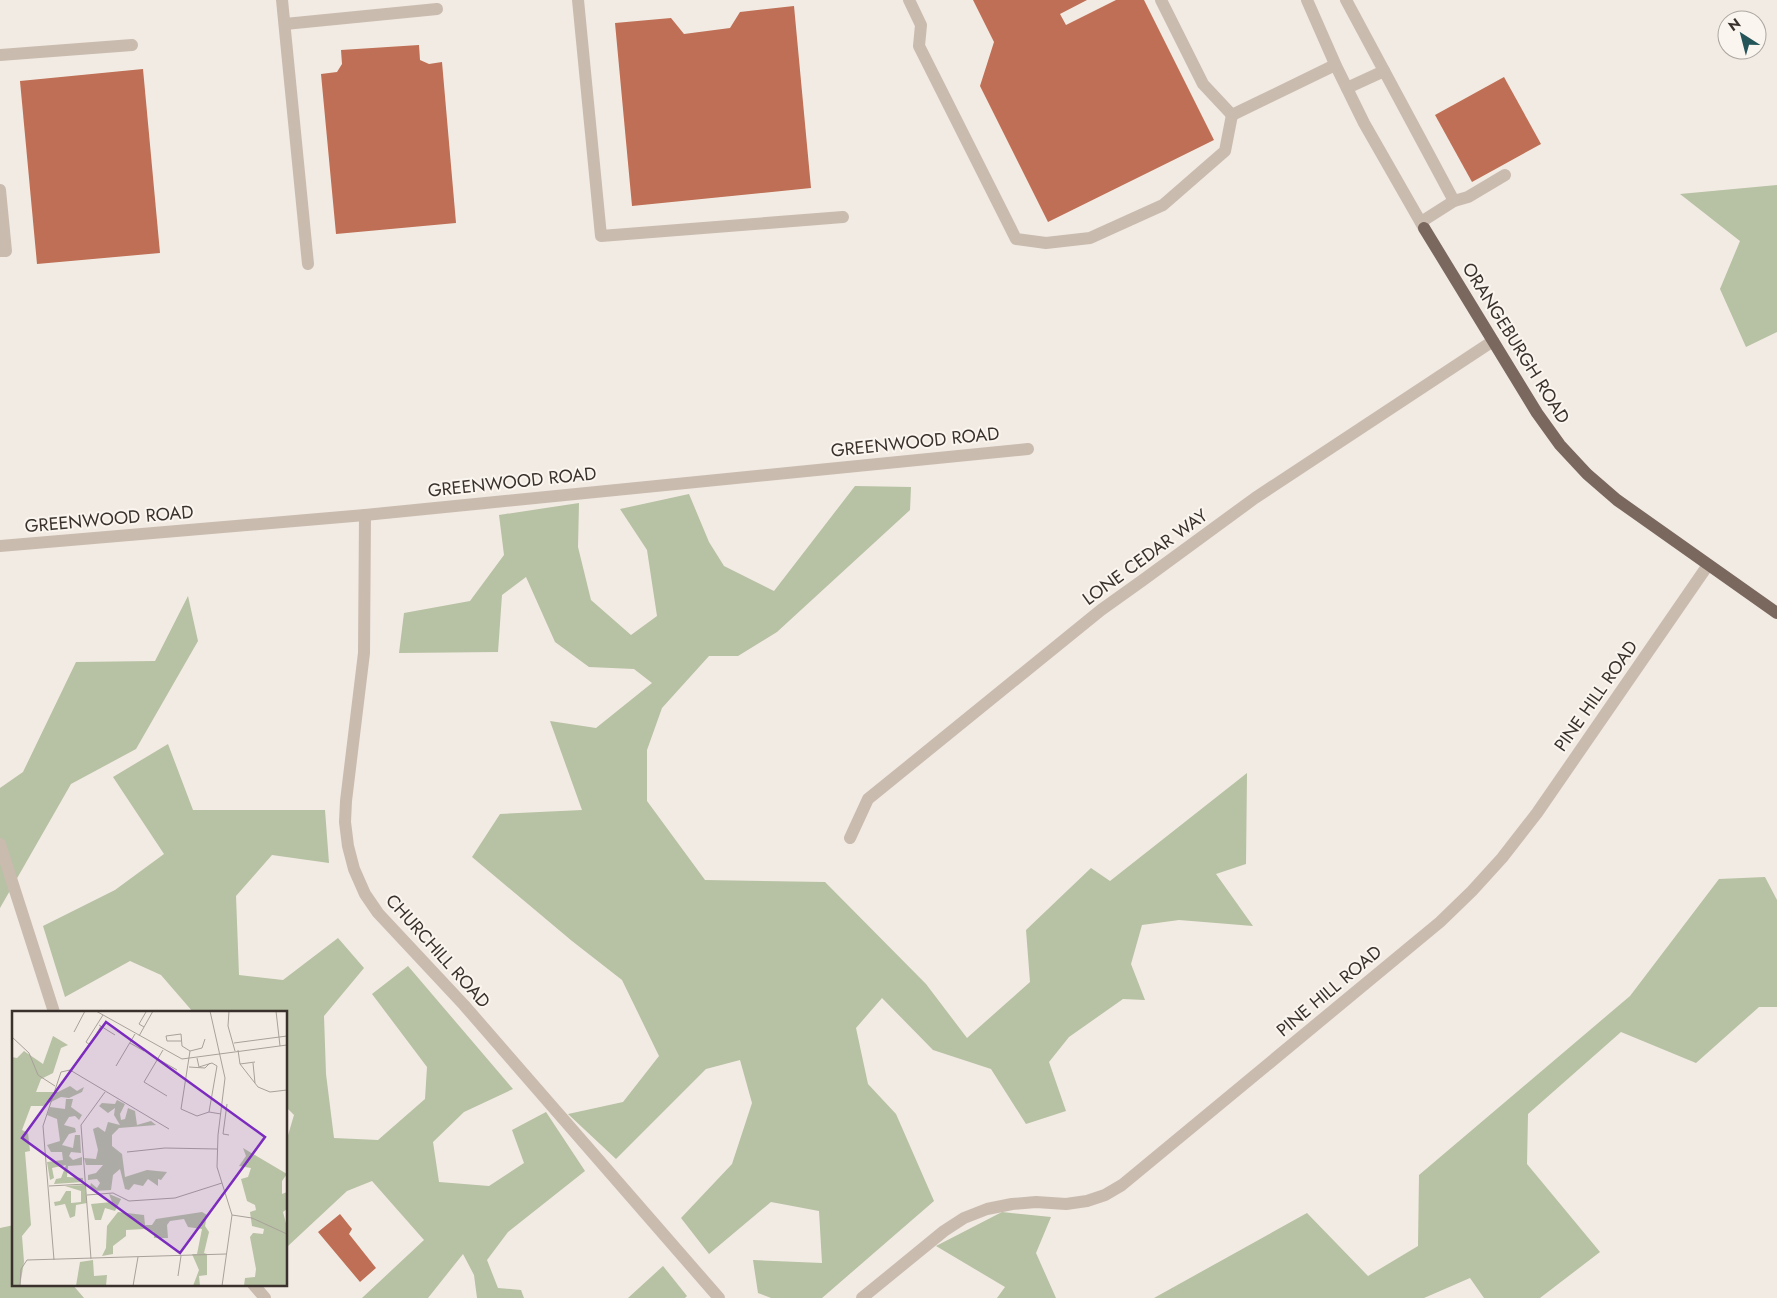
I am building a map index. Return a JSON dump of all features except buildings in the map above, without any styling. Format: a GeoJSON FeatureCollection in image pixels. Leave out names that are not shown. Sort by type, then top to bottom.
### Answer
{"type":"FeatureCollection","features":[{"type":"Feature","properties":{"kind":"main road","name":"ORANGEBURGH ROAD"},"geometry":{"type":"LineString","coordinates":[[1423,225],[1536,413],[1560,445],[1587,474],[1617,500],[1777,613]]}},
{"type":"Feature","properties":{"kind":"street"},"geometry":{"type":"LineString","coordinates":[[282,0],[308,264]]}},
{"type":"Feature","properties":{"kind":"street"},"geometry":{"type":"LineString","coordinates":[[578,0],[601,236],[843,217]]}},
{"type":"Feature","properties":{"kind":"street"},"geometry":{"type":"LineString","coordinates":[[909,0],[921,25],[918,46],[1016,239],[1046,244],[1090,238],[1163,205],[1225,151],[1232,115]]}},
{"type":"Feature","properties":{"kind":"street"},"geometry":{"type":"LineString","coordinates":[[1161,0],[1203,84],[1232,115]]}},
{"type":"Feature","properties":{"kind":"street"},"geometry":{"type":"LineString","coordinates":[[1307,0],[1346,88],[1364,123],[1423,225],[1454,201],[1468,197],[1505,175]]}},
{"type":"Feature","properties":{"kind":"street"},"geometry":{"type":"LineString","coordinates":[[1346,0],[1454,201]]}},
{"type":"Feature","properties":{"kind":"street"},"geometry":{"type":"LineString","coordinates":[[285,24],[438,9]]}},
{"type":"Feature","properties":{"kind":"street"},"geometry":{"type":"LineString","coordinates":[[0,55],[132,45]]}},
{"type":"Feature","properties":{"kind":"street"},"geometry":{"type":"LineString","coordinates":[[1232,115],[1335,64]]}},
{"type":"Feature","properties":{"kind":"street"},"geometry":{"type":"LineString","coordinates":[[1346,88],[1384,71]]}},
{"type":"Feature","properties":{"kind":"street"},"geometry":{"type":"LineString","coordinates":[[0,190],[6,251],[0,251]]}},
{"type":"Feature","properties":{"kind":"street","name":"LONE CEDAR WAY"},"geometry":{"type":"LineString","coordinates":[[850,838],[868,799],[1101,610],[1255,498],[1493,341]]}},
{"type":"Feature","properties":{"kind":"street","name":"GREENWOOD ROAD"},"geometry":{"type":"LineString","coordinates":[[0,546],[365,515],[1028,448]]}},
{"type":"Feature","properties":{"kind":"street","name":"CHURCHILL ROAD"},"geometry":{"type":"LineString","coordinates":[[365,515],[364,653],[345,822],[348,846],[365,894],[378,913],[464,1005],[712,1296]]}},
{"type":"Feature","properties":{"kind":"street","name":"PINE HILL ROAD"},"geometry":{"type":"LineString","coordinates":[[862,1298],[944,1231],[964,1218],[986,1209],[1012,1204],[1036,1202],[1066,1204],[1087,1201],[1122,1185],[1440,922],[1496,865],[1537,813],[1708,565]]}},
{"type":"Feature","properties":{"kind":"street"},"geometry":{"type":"LineString","coordinates":[[0,844],[54,1011]]}},
{"type":"Feature","properties":{"kind":"street"},"geometry":{"type":"LineString","coordinates":[[255,1286],[265,1298]]}},
{"type":"Feature","properties":{"kind":"green space"},"geometry":{"type":"Polygon","coordinates":[[[1777,185],[1777,332],[1746,347],[1720,289],[1740,241],[1680,194],[1777,185]]]}},
{"type":"Feature","properties":{"kind":"green space"},"geometry":{"type":"Polygon","coordinates":[[[855,486],[911,487],[910,510],[777,632],[738,656],[709,656],[662,708],[647,750],[647,801],[705,880],[825,882],[926,984],[967,1038],[1030,982],[1026,930],[1091,868],[1110,881],[1247,773],[1246,864],[1216,874],[1253,926],[1179,920],[1142,925],[1131,964],[1145,1000],[1123,999],[1069,1037],[1049,1062],[1066,1111],[1026,1124],[991,1069],[933,1050],[882,998],[856,1028],[868,1084],[896,1114],[934,1201],[822,1298],[771,1298],[758,1293],[753,1260],[822,1263],[819,1211],[771,1202],[709,1254],[681,1218],[732,1164],[752,1103],[740,1060],[706,1069],[616,1159],[568,1114],[623,1102],[659,1056],[622,980],[572,941],[472,857],[500,814],[582,810],[550,721],[596,728],[652,683],[634,669],[589,667],[555,642],[526,577],[502,595],[498,652],[399,653],[404,613],[470,601],[504,555],[499,515],[579,503],[578,547],[591,600],[631,635],[657,616],[647,550],[620,509],[689,494],[709,542],[724,566],[774,591],[855,486]]]}},
{"type":"Feature","properties":{"kind":"green space"},"geometry":{"type":"Polygon","coordinates":[[[188,596],[198,641],[136,749],[71,784],[0,908],[0,788],[23,772],[76,662],[155,661],[188,596]]]}},
{"type":"Feature","properties":{"kind":"green space"},"geometry":{"type":"Polygon","coordinates":[[[168,744],[193,810],[325,810],[329,863],[272,855],[236,896],[239,975],[283,980],[338,938],[364,968],[324,1016],[326,1074],[334,1138],[378,1140],[425,1099],[427,1067],[372,994],[408,966],[513,1089],[464,1112],[433,1142],[439,1182],[489,1186],[524,1163],[512,1130],[546,1112],[585,1171],[508,1232],[487,1260],[498,1288],[521,1290],[524,1298],[477,1298],[474,1275],[463,1254],[428,1298],[362,1298],[424,1240],[372,1181],[347,1191],[288,1246],[288,1135],[294,1115],[288,1109],[288,1011],[192,1011],[161,975],[130,961],[65,997],[43,926],[115,890],[164,854],[113,777],[168,744]]]}},
{"type":"Feature","properties":{"kind":"green space"},"geometry":{"type":"Polygon","coordinates":[[[1765,877],[1777,900],[1777,1007],[1759,1007],[1696,1063],[1621,1032],[1528,1114],[1527,1164],[1600,1252],[1540,1298],[1484,1298],[1470,1278],[1424,1298],[1154,1298],[1307,1213],[1368,1276],[1418,1246],[1419,1175],[1630,996],[1719,879],[1765,877]]]}},
{"type":"Feature","properties":{"kind":"green space"},"geometry":{"type":"Polygon","coordinates":[[[1002,1212],[1051,1217],[1036,1253],[1056,1298],[997,1298],[1005,1287],[936,1246],[1002,1212]]]}},
{"type":"Feature","properties":{"kind":"green space"},"geometry":{"type":"Polygon","coordinates":[[[12,1225],[12,1286],[74,1286],[84,1298],[0,1298],[0,1228],[12,1225]]]}},
{"type":"Feature","properties":{"kind":"green space"},"geometry":{"type":"Polygon","coordinates":[[[663,1266],[687,1296],[685,1298],[628,1298],[663,1266]]]}}]}
